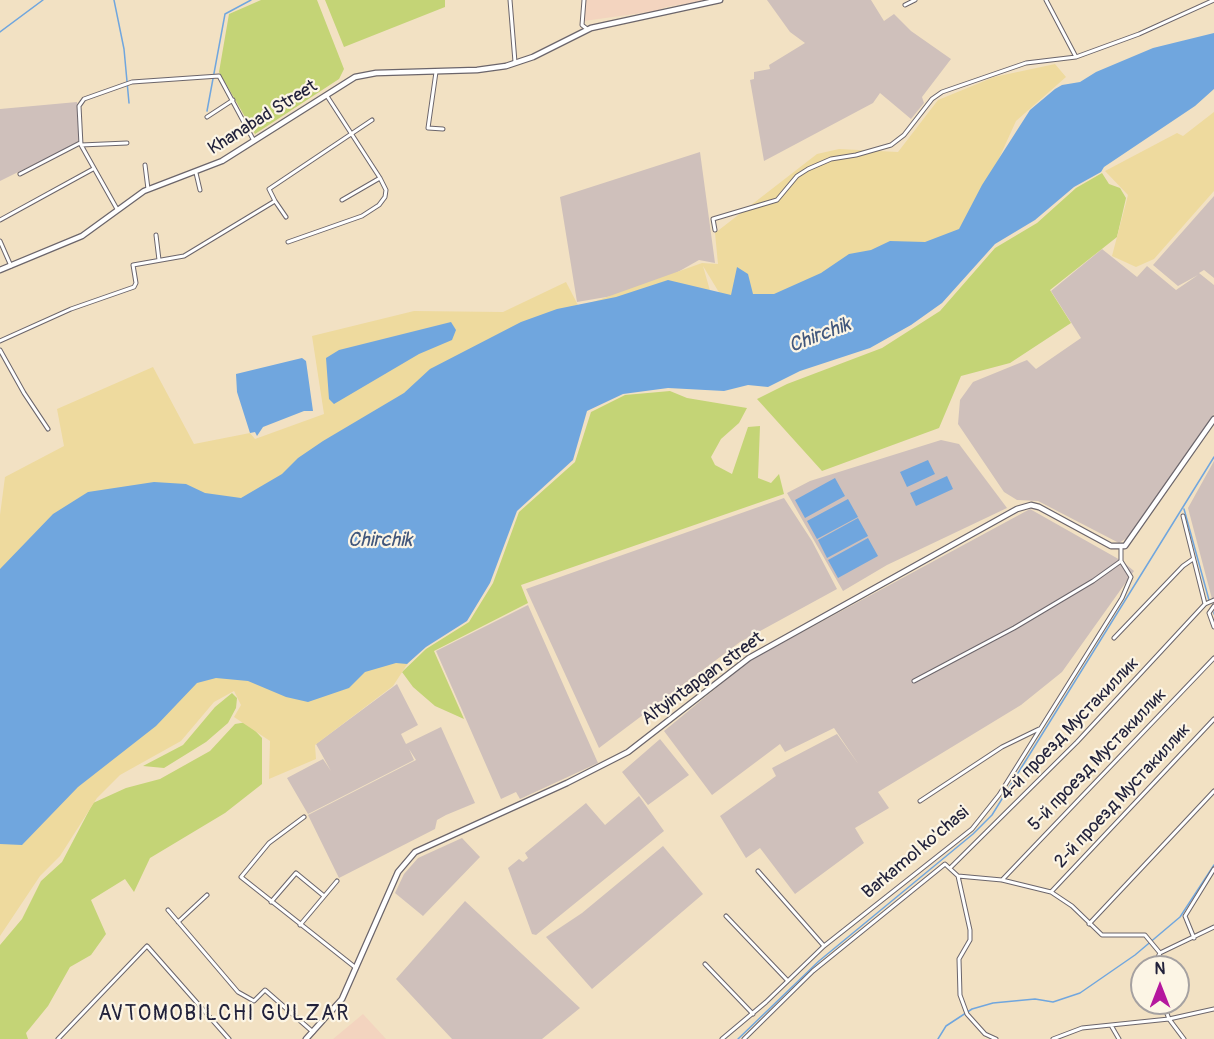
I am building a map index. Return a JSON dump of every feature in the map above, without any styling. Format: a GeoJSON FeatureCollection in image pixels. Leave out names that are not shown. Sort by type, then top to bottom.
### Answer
{"type":"FeatureCollection","features":[{"type":"Feature","properties":{"kind":"street"},"geometry":{"type":"LineString","coordinates":[[510,0],[515,64]]}},
{"type":"Feature","properties":{"kind":"street"},"geometry":{"type":"LineString","coordinates":[[585,0],[582,25],[587,29]]}},
{"type":"Feature","properties":{"kind":"street","name":"Khanabad Street"},"geometry":{"type":"LineString","coordinates":[[0,270],[82,236],[148,189],[196,173],[254,141],[326,94],[361,75],[487,69],[515,64],[587,29],[720,0]]}},
{"type":"Feature","properties":{"kind":"street"},"geometry":{"type":"LineString","coordinates":[[905,5],[915,0]]}},
{"type":"Feature","properties":{"kind":"street"},"geometry":{"type":"LineString","coordinates":[[1046,0],[1076,57]]}},
{"type":"Feature","properties":{"kind":"street"},"geometry":{"type":"LineString","coordinates":[[715,230],[713,219],[777,200],[797,176],[808,170],[831,159],[891,145],[904,135],[932,99],[942,92],[1026,63],[1076,57],[1139,34],[1214,0]]}},
{"type":"Feature","properties":{"kind":"street"},"geometry":{"type":"LineString","coordinates":[[436,72],[428,128],[443,129]]}},
{"type":"Feature","properties":{"kind":"street"},"geometry":{"type":"LineString","coordinates":[[118,210],[81,144],[80,102],[126,83],[216,76],[221,78],[254,141]]}},
{"type":"Feature","properties":{"kind":"street"},"geometry":{"type":"LineString","coordinates":[[288,242],[371,211],[385,197],[386,190],[380,178],[326,94]]}},
{"type":"Feature","properties":{"kind":"street"},"geometry":{"type":"LineString","coordinates":[[207,117],[233,100]]}},
{"type":"Feature","properties":{"kind":"street"},"geometry":{"type":"LineString","coordinates":[[286,217],[269,189],[372,120]]}},
{"type":"Feature","properties":{"kind":"street"},"geometry":{"type":"LineString","coordinates":[[20,174],[81,144],[127,143]]}},
{"type":"Feature","properties":{"kind":"street"},"geometry":{"type":"LineString","coordinates":[[145,165],[148,189]]}},
{"type":"Feature","properties":{"kind":"street"},"geometry":{"type":"LineString","coordinates":[[0,220],[94,169]]}},
{"type":"Feature","properties":{"kind":"street"},"geometry":{"type":"LineString","coordinates":[[196,173],[200,190]]}},
{"type":"Feature","properties":{"kind":"street"},"geometry":{"type":"LineString","coordinates":[[342,200],[380,178]]}},
{"type":"Feature","properties":{"kind":"street"},"geometry":{"type":"LineString","coordinates":[[0,341],[71,309],[134,287],[136,283],[133,265],[184,256],[275,201]]}},
{"type":"Feature","properties":{"kind":"street"},"geometry":{"type":"LineString","coordinates":[[156,235],[159,261]]}},
{"type":"Feature","properties":{"kind":"street"},"geometry":{"type":"LineString","coordinates":[[1,244],[11,266]]}},
{"type":"Feature","properties":{"kind":"street"},"geometry":{"type":"LineString","coordinates":[[0,350],[24,393],[48,429]]}},
{"type":"Feature","properties":{"kind":"street"},"geometry":{"type":"LineString","coordinates":[[0,358],[5,356]]}},
{"type":"Feature","properties":{"kind":"street"},"geometry":{"type":"LineString","coordinates":[[1121,547],[1128,544],[1214,419]]}},
{"type":"Feature","properties":{"kind":"street","name":"Altyintapgan street"},"geometry":{"type":"LineString","coordinates":[[306,1039],[342,999],[398,872],[415,852],[567,783],[628,752],[749,658],[1017,509],[1031,505],[1039,507],[1111,546],[1121,547]]}},
{"type":"Feature","properties":{"kind":"street"},"geometry":{"type":"LineString","coordinates":[[1183,516],[1204,606],[1214,627]]}},
{"type":"Feature","properties":{"kind":"street","name":"Barkamol ko'chasi"},"geometry":{"type":"LineString","coordinates":[[722,1039],[753,1014],[824,946],[972,829],[999,795],[1130,582],[1131,577],[1121,561],[1121,547]]}},
{"type":"Feature","properties":{"kind":"street"},"geometry":{"type":"LineString","coordinates":[[1114,638],[1183,566],[1193,559]]}},
{"type":"Feature","properties":{"kind":"street"},"geometry":{"type":"LineString","coordinates":[[914,681],[1014,628],[1093,581],[1121,561]]}},
{"type":"Feature","properties":{"kind":"street"},"geometry":{"type":"LineString","coordinates":[[1204,606],[1214,600]]}},
{"type":"Feature","properties":{"kind":"street","name":"4-й проезд Мустакиллик"},"geometry":{"type":"LineString","coordinates":[[744,1039],[813,971],[945,864],[950,868],[1010,810],[1204,606]]}},
{"type":"Feature","properties":{"kind":"street"},"geometry":{"type":"LineString","coordinates":[[1209,613],[1214,606]]}},
{"type":"Feature","properties":{"kind":"street","name":"5-й проезд Мустакиллик"},"geometry":{"type":"LineString","coordinates":[[1002,880],[1214,658]]}},
{"type":"Feature","properties":{"kind":"street","name":"2-й проезд Мустакиллик"},"geometry":{"type":"LineString","coordinates":[[1051,892],[1214,719]]}},
{"type":"Feature","properties":{"kind":"street"},"geometry":{"type":"LineString","coordinates":[[920,801],[1002,747],[1040,729]]}},
{"type":"Feature","properties":{"kind":"street"},"geometry":{"type":"LineString","coordinates":[[1089,924],[1214,790]]}},
{"type":"Feature","properties":{"kind":"street"},"geometry":{"type":"LineString","coordinates":[[304,817],[269,843],[241,875],[270,902],[356,968]]}},
{"type":"Feature","properties":{"kind":"street"},"geometry":{"type":"LineString","coordinates":[[950,868],[958,876],[964,915],[970,930],[970,940],[959,965],[960,995],[966,1013],[985,1034],[996,1039]]}},
{"type":"Feature","properties":{"kind":"street"},"geometry":{"type":"LineString","coordinates":[[1194,938],[1185,916],[1214,869]]}},
{"type":"Feature","properties":{"kind":"street"},"geometry":{"type":"LineString","coordinates":[[758,871],[824,946]]}},
{"type":"Feature","properties":{"kind":"street"},"geometry":{"type":"LineString","coordinates":[[270,902],[294,873],[324,896]]}},
{"type":"Feature","properties":{"kind":"street"},"geometry":{"type":"LineString","coordinates":[[958,876],[1002,880],[1051,892],[1072,906],[1096,931],[1108,937],[1141,935],[1151,941],[1160,953],[1214,927]]}},
{"type":"Feature","properties":{"kind":"street"},"geometry":{"type":"LineString","coordinates":[[300,925],[337,881]]}},
{"type":"Feature","properties":{"kind":"street"},"geometry":{"type":"LineString","coordinates":[[178,922],[207,895]]}},
{"type":"Feature","properties":{"kind":"street"},"geometry":{"type":"LineString","coordinates":[[168,910],[238,992],[254,1001],[265,990],[313,1032]]}},
{"type":"Feature","properties":{"kind":"street"},"geometry":{"type":"LineString","coordinates":[[726,916],[787,980]]}},
{"type":"Feature","properties":{"kind":"street"},"geometry":{"type":"LineString","coordinates":[[58,1039],[121,975],[143,947],[149,947],[229,1039]]}},
{"type":"Feature","properties":{"kind":"street"},"geometry":{"type":"LineString","coordinates":[[705,964],[753,1014]]}},
{"type":"Feature","properties":{"kind":"street"},"geometry":{"type":"LineString","coordinates":[[1053,1039],[1083,1028],[1112,1027],[1214,1010]]}},
{"type":"Feature","properties":{"kind":"street"},"geometry":{"type":"LineString","coordinates":[[1168,1015],[1184,1039]]}},
{"type":"Feature","properties":{"kind":"street"},"geometry":{"type":"LineString","coordinates":[[1112,1027],[1119,1039]]}},
{"type":"Feature","properties":{"kind":"shaded area"},"geometry":{"type":"Polygon","coordinates":[[[586,0],[709,0],[666,7],[656,11],[584,21],[586,0]]]}},
{"type":"Feature","properties":{"kind":"shaded area"},"geometry":{"type":"Polygon","coordinates":[[[767,0],[871,0],[884,21],[894,14],[911,31],[951,59],[922,97],[924,103],[911,119],[880,93],[873,103],[764,161],[750,80],[754,79],[754,72],[770,69],[769,65],[805,43],[790,32],[767,0]]]}},
{"type":"Feature","properties":{"kind":"shaded area"},"geometry":{"type":"Polygon","coordinates":[[[77,102],[79,142],[0,181],[0,109],[77,102]]]}},
{"type":"Feature","properties":{"kind":"shaded area"},"geometry":{"type":"Polygon","coordinates":[[[700,152],[715,263],[699,260],[669,277],[618,295],[577,302],[560,197],[700,152]]]}},
{"type":"Feature","properties":{"kind":"shaded area"},"geometry":{"type":"Polygon","coordinates":[[[1214,196],[1214,278],[1204,270],[1199,273],[1214,285],[1214,414],[1127,538],[1119,543],[1038,501],[1017,500],[1004,492],[958,424],[960,400],[973,382],[1027,360],[1036,369],[1081,338],[1051,291],[1102,249],[1137,277],[1147,266],[1176,290],[1198,275],[1178,286],[1153,265],[1214,196]]]}},
{"type":"Feature","properties":{"kind":"shaded area"},"geometry":{"type":"Polygon","coordinates":[[[941,440],[959,444],[1007,508],[887,565],[843,591],[787,493],[810,481],[941,440]]]}},
{"type":"Feature","properties":{"kind":"shaded area"},"geometry":{"type":"Polygon","coordinates":[[[1214,461],[1214,598],[1212,599],[1188,508],[1214,461]]]}},
{"type":"Feature","properties":{"kind":"shaded area"},"geometry":{"type":"Polygon","coordinates":[[[784,498],[812,541],[837,589],[740,642],[599,748],[526,589],[784,498]]]}},
{"type":"Feature","properties":{"kind":"shaded area"},"geometry":{"type":"Polygon","coordinates":[[[1030,509],[1122,561],[1134,571],[1062,672],[1021,705],[878,792],[889,808],[855,828],[864,843],[795,894],[760,848],[746,858],[720,816],[776,776],[772,768],[837,734],[859,765],[834,728],[785,752],[780,744],[712,795],[664,731],[749,661],[1030,509]]]}},
{"type":"Feature","properties":{"kind":"shaded area"},"geometry":{"type":"Polygon","coordinates":[[[528,605],[598,763],[520,799],[516,792],[501,799],[436,651],[528,605]]]}},
{"type":"Feature","properties":{"kind":"shaded area"},"geometry":{"type":"Polygon","coordinates":[[[397,684],[418,725],[401,734],[406,744],[441,727],[475,803],[446,815],[437,820],[435,829],[339,878],[308,815],[416,760],[409,749],[414,760],[308,814],[287,778],[323,759],[331,771],[316,744],[397,684]]]}},
{"type":"Feature","properties":{"kind":"shaded area"},"geometry":{"type":"Polygon","coordinates":[[[660,739],[689,775],[648,805],[622,772],[660,739]]]}},
{"type":"Feature","properties":{"kind":"shaded area"},"geometry":{"type":"Polygon","coordinates":[[[639,796],[664,831],[536,935],[532,934],[508,868],[519,859],[523,862],[528,858],[525,853],[586,803],[605,825],[639,796]]]}},
{"type":"Feature","properties":{"kind":"shaded area"},"geometry":{"type":"Polygon","coordinates":[[[462,838],[480,857],[423,916],[395,893],[404,874],[418,858],[462,838]]]}},
{"type":"Feature","properties":{"kind":"shaded area"},"geometry":{"type":"Polygon","coordinates":[[[663,846],[703,894],[592,989],[546,937],[582,913],[663,846]]]}},
{"type":"Feature","properties":{"kind":"shaded area"},"geometry":{"type":"Polygon","coordinates":[[[465,901],[580,1008],[542,1039],[452,1039],[396,979],[465,901]]]}},
{"type":"Feature","properties":{"kind":"shaded area"},"geometry":{"type":"Polygon","coordinates":[[[363,1014],[386,1039],[333,1039],[363,1014]]]}},
{"type":"Feature","properties":{"kind":"green space"},"geometry":{"type":"Polygon","coordinates":[[[261,0],[317,0],[344,69],[339,79],[255,134],[219,72],[229,14],[261,0]]]}},
{"type":"Feature","properties":{"kind":"green space"},"geometry":{"type":"Polygon","coordinates":[[[325,0],[445,0],[445,7],[344,47],[325,0]]]}},
{"type":"Feature","properties":{"kind":"green space"},"geometry":{"type":"Polygon","coordinates":[[[1102,173],[1109,184],[1120,188],[1126,198],[1117,237],[1050,290],[1071,323],[1010,363],[961,376],[939,428],[822,471],[757,399],[787,384],[882,348],[940,311],[995,248],[1037,223],[1076,188],[1102,173]]]}},
{"type":"Feature","properties":{"kind":"green space"},"geometry":{"type":"Polygon","coordinates":[[[670,391],[687,398],[747,408],[739,423],[721,439],[711,457],[715,465],[732,474],[748,427],[760,426],[758,478],[771,483],[779,474],[784,494],[521,585],[528,603],[434,651],[464,719],[435,706],[413,687],[402,672],[426,649],[469,622],[493,583],[519,512],[575,462],[591,412],[625,395],[670,391]]]}},
{"type":"Feature","properties":{"kind":"green space"},"geometry":{"type":"Polygon","coordinates":[[[232,693],[237,698],[236,708],[228,723],[206,742],[164,768],[143,766],[183,745],[215,707],[232,693]]]}},
{"type":"Feature","properties":{"kind":"green space"},"geometry":{"type":"Polygon","coordinates":[[[247,722],[262,738],[262,784],[225,813],[150,858],[134,892],[125,879],[91,900],[106,934],[91,955],[70,967],[48,1006],[26,1033],[28,1039],[0,1039],[0,945],[22,919],[41,881],[62,862],[93,803],[126,788],[160,779],[210,751],[235,724],[247,722]]]}},
{"type":"Feature","properties":{"kind":"sand","name":"Chirchik"},"geometry":{"type":"Polygon","coordinates":[[[1055,64],[1066,77],[1016,121],[963,238],[879,321],[795,352],[728,349],[753,372],[598,391],[570,410],[545,413],[536,422],[538,423],[515,489],[462,581],[393,686],[315,745],[316,759],[269,779],[270,741],[234,717],[241,705],[234,691],[214,702],[181,741],[120,775],[97,798],[60,856],[40,876],[0,936],[0,515],[5,477],[64,446],[57,409],[153,367],[194,444],[250,433],[255,439],[324,414],[312,336],[414,311],[503,312],[566,282],[579,307],[702,263],[718,264],[715,233],[817,154],[839,149],[898,152],[938,100],[994,77],[1055,64]],[[703,266],[727,348],[737,322],[703,266]]]}},
{"type":"Feature","properties":{"kind":"sand"},"geometry":{"type":"Polygon","coordinates":[[[1214,112],[1214,191],[1154,259],[1136,267],[1112,256],[1128,195],[1105,171],[1177,133],[1183,136],[1214,112]]]}},
{"type":"Feature","properties":{"kind":"water","name":"Chirchik"},"geometry":{"type":"Polygon","coordinates":[[[1214,33],[1214,89],[1195,106],[1104,167],[1101,172],[1074,187],[1035,220],[995,244],[942,303],[911,325],[870,348],[800,371],[768,387],[748,385],[724,391],[668,388],[623,394],[587,411],[573,460],[517,511],[490,583],[467,621],[426,647],[407,664],[396,663],[365,672],[349,688],[308,702],[286,697],[248,681],[216,678],[197,683],[156,726],[78,787],[22,845],[0,844],[0,569],[53,514],[88,492],[154,482],[186,484],[205,493],[241,498],[282,474],[298,458],[323,441],[404,393],[430,369],[521,322],[557,309],[616,297],[668,280],[731,295],[737,267],[748,274],[753,294],[774,294],[821,273],[849,254],[871,250],[890,241],[925,242],[959,229],[982,185],[1030,110],[1055,89],[1062,85],[1080,82],[1096,72],[1153,48],[1214,33]]]}},
{"type":"Feature","properties":{"kind":"water"},"geometry":{"type":"Polygon","coordinates":[[[451,322],[456,330],[452,340],[419,354],[334,404],[329,399],[326,358],[339,350],[451,322]]]}},
{"type":"Feature","properties":{"kind":"water"},"geometry":{"type":"Polygon","coordinates":[[[302,358],[306,361],[313,411],[304,411],[263,427],[257,436],[255,432],[250,433],[237,392],[236,374],[302,358]]]}},
{"type":"Feature","properties":{"kind":"water"},"geometry":{"type":"Polygon","coordinates":[[[928,460],[935,474],[907,487],[900,472],[928,460]]]}},
{"type":"Feature","properties":{"kind":"water"},"geometry":{"type":"Polygon","coordinates":[[[947,476],[953,489],[916,506],[910,493],[947,476]]]}},
{"type":"Feature","properties":{"kind":"water"},"geometry":{"type":"Polygon","coordinates":[[[835,478],[845,496],[805,518],[795,500],[835,478]]]}},
{"type":"Feature","properties":{"kind":"water"},"geometry":{"type":"Polygon","coordinates":[[[848,499],[858,517],[817,539],[807,521],[848,499]]]}},
{"type":"Feature","properties":{"kind":"water"},"geometry":{"type":"Polygon","coordinates":[[[858,518],[868,536],[827,558],[818,540],[858,518]]]}},
{"type":"Feature","properties":{"kind":"water"},"geometry":{"type":"Polygon","coordinates":[[[868,538],[878,556],[838,578],[828,560],[868,538]]]}},
{"type":"Feature","properties":{"kind":"waterway"},"geometry":{"type":"LineString","coordinates":[[0,32],[43,0]]}},
{"type":"Feature","properties":{"kind":"waterway"},"geometry":{"type":"LineString","coordinates":[[114,0],[124,49],[129,103]]}},
{"type":"Feature","properties":{"kind":"waterway"},"geometry":{"type":"LineString","coordinates":[[207,111],[225,14],[251,0]]}},
{"type":"Feature","properties":{"kind":"waterway"},"geometry":{"type":"LineString","coordinates":[[738,1039],[819,961],[973,834],[992,815],[1214,457]]}},
{"type":"Feature","properties":{"kind":"waterway"},"geometry":{"type":"LineString","coordinates":[[1184,509],[1209,600]]}},
{"type":"Feature","properties":{"kind":"waterway"},"geometry":{"type":"LineString","coordinates":[[938,1039],[946,1026],[972,1009],[993,1003],[1035,999],[1053,1002],[1080,993],[1135,955],[1180,917],[1214,865]]}},
{"type":"Feature","properties":{"kind":"district","name":"AVTOMOBILCHI GULZAR"},"geometry":{"type":"Point","coordinates":[224,1015]}}]}
